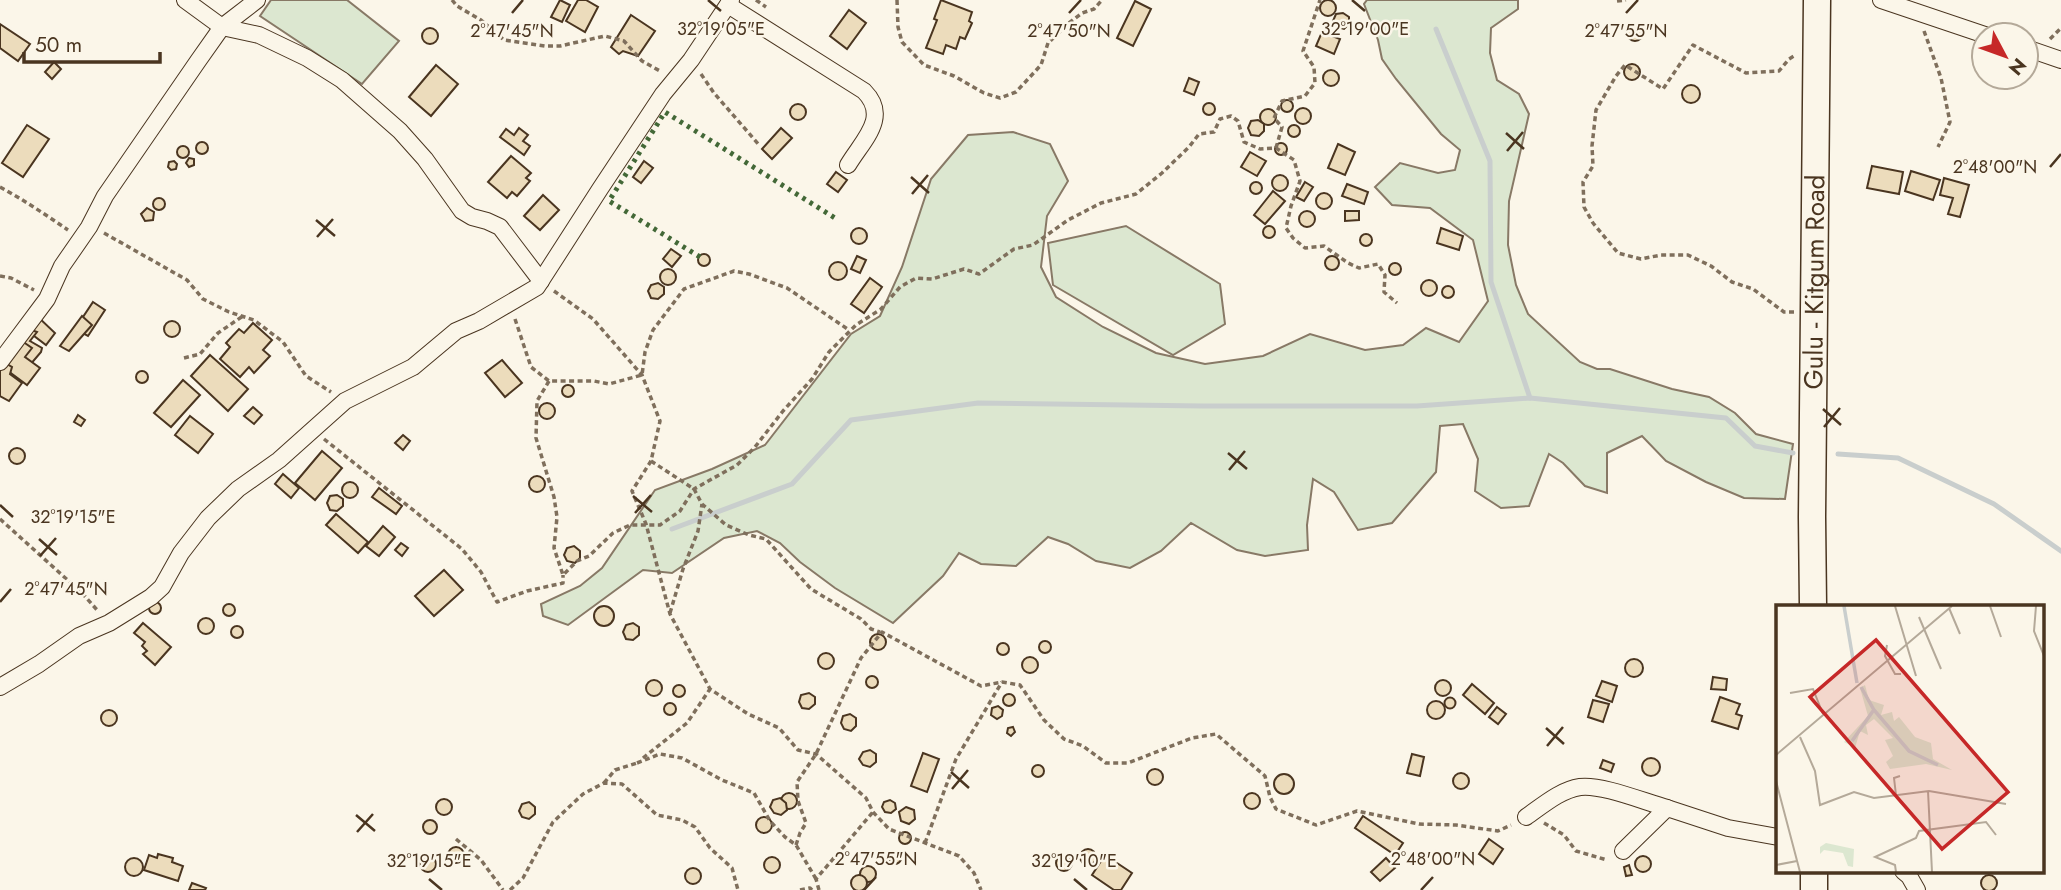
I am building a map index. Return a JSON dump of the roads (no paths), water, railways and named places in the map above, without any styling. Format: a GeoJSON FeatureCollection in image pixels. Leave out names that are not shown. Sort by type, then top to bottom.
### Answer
{"type":"FeatureCollection","features":[{"type":"Feature","properties":{"kind":"main road","name":"Gulu - Kitgum Road"},"geometry":{"type":"LineString","coordinates":[[1813,605],[1811,517],[1817,0]]}},
{"type":"Feature","properties":{"kind":"main road"},"geometry":{"type":"LineString","coordinates":[[1814,872],[1814,890]]}},
{"type":"Feature","properties":{"kind":"street"},"geometry":{"type":"LineString","coordinates":[[185,0],[222,27],[259,35],[307,58],[342,80],[400,131],[425,159],[462,211],[500,227],[541,281]]}},
{"type":"Feature","properties":{"kind":"street"},"geometry":{"type":"LineString","coordinates":[[0,362],[47,299],[62,267],[105,196],[222,27],[257,0]]}},
{"type":"Feature","properties":{"kind":"street"},"geometry":{"type":"LineString","coordinates":[[1881,0],[1970,30]]}},
{"type":"Feature","properties":{"kind":"street"},"geometry":{"type":"LineString","coordinates":[[0,687],[79,636],[109,623],[152,597],[162,587],[181,553],[208,518],[238,489],[279,460],[345,401],[413,367],[456,331],[479,321],[537,287],[663,94],[691,60],[729,2],[870,97],[876,106],[874,123],[848,165]]}},
{"type":"Feature","properties":{"kind":"street"},"geometry":{"type":"LineString","coordinates":[[2040,53],[2061,60]]}},
{"type":"Feature","properties":{"kind":"street"},"geometry":{"type":"LineString","coordinates":[[1526,817],[1567,791],[1582,786],[1619,793],[1728,828],[1776,837]]}},
{"type":"Feature","properties":{"kind":"street"},"geometry":{"type":"LineString","coordinates":[[1623,850],[1667,808]]}},
{"type":"Feature","properties":{"kind":"street"},"geometry":{"type":"LineString","coordinates":[[1904,872],[1917,890]]}},
{"type":"Feature","properties":{"kind":"waterway"},"geometry":{"type":"LineString","coordinates":[[1436,29],[1490,161],[1491,282],[1530,398]]}},
{"type":"Feature","properties":{"kind":"waterway"},"geometry":{"type":"LineString","coordinates":[[672,529],[792,484],[851,420],[978,403],[1417,406],[1530,398],[1726,418],[1755,446],[1793,453]]}},
{"type":"Feature","properties":{"kind":"waterway"},"geometry":{"type":"LineString","coordinates":[[1838,454],[1898,458],[1994,504],[2061,551]]}}]}
